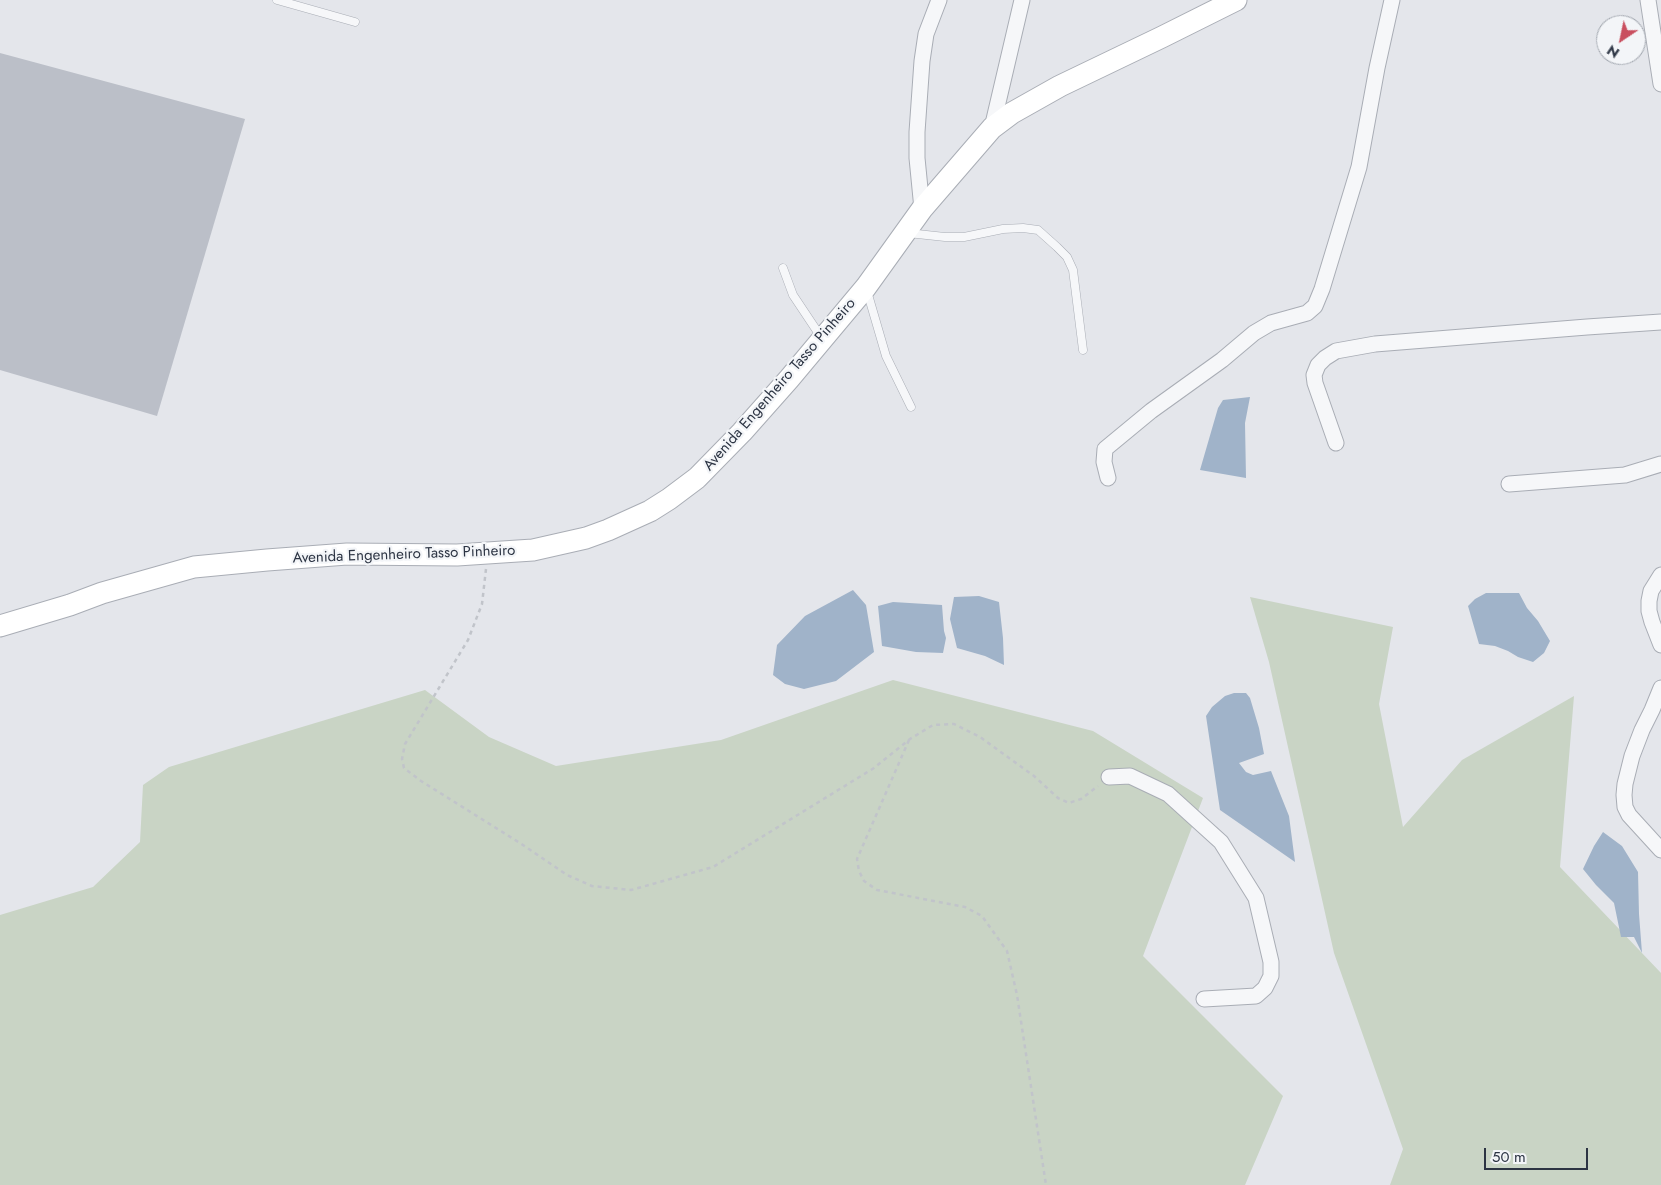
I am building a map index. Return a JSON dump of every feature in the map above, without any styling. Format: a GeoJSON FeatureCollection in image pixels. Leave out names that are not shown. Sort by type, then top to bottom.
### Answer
{"type":"FeatureCollection","features":[{"type":"Feature","properties":{"kind":"main road","name":"Avenida Engenheiro Tasso Pinheiro"},"geometry":{"type":"LineString","coordinates":[[0,626],[70,605],[102,593],[194,567],[347,554],[457,555],[533,550],[586,538],[650,511],[670,499],[697,478],[742,432],[866,287],[922,209],[992,128],[1012,113],[1060,86],[1236,0]]}},
{"type":"Feature","properties":{"kind":"street"},"geometry":{"type":"LineString","coordinates":[[922,209],[917,158],[917,132],[922,61],[926,34],[939,0]]}},
{"type":"Feature","properties":{"kind":"street"},"geometry":{"type":"LineString","coordinates":[[992,128],[1022,0]]}},
{"type":"Feature","properties":{"kind":"street"},"geometry":{"type":"LineString","coordinates":[[1108,478],[1104,462],[1105,450],[1151,411],[1222,360],[1254,333],[1271,323],[1307,313],[1315,306],[1322,289],[1359,167],[1377,68],[1392,0]]}},
{"type":"Feature","properties":{"kind":"street"},"geometry":{"type":"LineString","coordinates":[[1648,0],[1661,84]]}},
{"type":"Feature","properties":{"kind":"street"},"geometry":{"type":"LineString","coordinates":[[1336,443],[1315,383],[1314,375],[1318,365],[1336,351],[1384,343],[1587,326],[1661,322]]}},
{"type":"Feature","properties":{"kind":"street"},"geometry":{"type":"LineString","coordinates":[[1509,484],[1625,475],[1661,464]]}},
{"type":"Feature","properties":{"kind":"street"},"geometry":{"type":"LineString","coordinates":[[1661,574],[1651,591],[1649,601],[1649,611],[1661,645]]}},
{"type":"Feature","properties":{"kind":"street"},"geometry":{"type":"LineString","coordinates":[[1661,688],[1632,756],[1624,795],[1625,807],[1629,814],[1661,850]]}},
{"type":"Feature","properties":{"kind":"street"},"geometry":{"type":"LineString","coordinates":[[1109,777],[1130,776],[1168,794],[1221,842],[1256,898],[1271,962],[1271,976],[1265,988],[1256,996],[1204,999]]}},
{"type":"Feature","properties":{"kind":"lane"},"geometry":{"type":"LineString","coordinates":[[277,0],[354,22]]}},
{"type":"Feature","properties":{"kind":"lane"},"geometry":{"type":"LineString","coordinates":[[905,233],[964,237],[1003,229],[1023,228],[1038,230],[1067,257],[1073,270],[1083,350]]}},
{"type":"Feature","properties":{"kind":"lane"},"geometry":{"type":"LineString","coordinates":[[783,268],[793,295],[823,339]]}},
{"type":"Feature","properties":{"kind":"lane"},"geometry":{"type":"LineString","coordinates":[[866,287],[886,356],[911,406]]}},
{"type":"Feature","properties":{"kind":"path"},"geometry":{"type":"LineString","coordinates":[[487,553],[482,604],[472,631],[405,744],[402,759],[404,768],[421,781],[567,875],[592,886],[632,890],[713,867],[874,768],[910,739],[933,725],[954,724],[980,737],[1034,776],[1058,798],[1069,803],[1081,799],[1109,777]]}},
{"type":"Feature","properties":{"kind":"path"},"geometry":{"type":"LineString","coordinates":[[910,739],[857,859],[859,871],[864,881],[877,890],[965,907],[982,916],[1007,951],[1017,995],[1046,1185]]}},
{"type":"Feature","properties":{"kind":"green space"},"geometry":{"type":"Polygon","coordinates":[[[1250,597],[1393,627],[1379,704],[1403,827],[1462,760],[1574,696],[1560,867],[1661,973],[1661,1185],[1390,1185],[1403,1149],[1334,953],[1269,662],[1250,597]]]}},
{"type":"Feature","properties":{"kind":"green space"},"geometry":{"type":"Polygon","coordinates":[[[893,680],[1093,731],[1203,798],[1143,956],[1283,1096],[1245,1185],[0,1185],[0,915],[93,887],[140,842],[143,785],[169,767],[425,690],[489,737],[556,766],[721,740],[893,680]]]}},
{"type":"Feature","properties":{"kind":"water"},"geometry":{"type":"Polygon","coordinates":[[[1250,397],[1245,423],[1246,478],[1200,470],[1218,408],[1223,400],[1250,397]]]}},
{"type":"Feature","properties":{"kind":"water"},"geometry":{"type":"Polygon","coordinates":[[[853,590],[866,605],[874,652],[836,681],[804,689],[785,684],[773,675],[777,645],[805,616],[853,590]]]}},
{"type":"Feature","properties":{"kind":"water"},"geometry":{"type":"Polygon","coordinates":[[[1486,593],[1519,593],[1550,641],[1544,653],[1533,662],[1495,646],[1479,644],[1468,606],[1475,599],[1486,593]]]}},
{"type":"Feature","properties":{"kind":"water"},"geometry":{"type":"Polygon","coordinates":[[[979,596],[999,602],[1004,665],[985,656],[957,648],[950,619],[954,597],[979,596]]]}},
{"type":"Feature","properties":{"kind":"water"},"geometry":{"type":"Polygon","coordinates":[[[893,602],[942,605],[946,638],[943,653],[916,652],[882,646],[878,606],[893,602]]]}},
{"type":"Feature","properties":{"kind":"water"},"geometry":{"type":"Polygon","coordinates":[[[1234,693],[1246,693],[1250,698],[1264,754],[1239,763],[1246,772],[1253,775],[1271,771],[1289,816],[1295,862],[1220,810],[1206,716],[1212,707],[1225,696],[1234,693]]]}},
{"type":"Feature","properties":{"kind":"water"},"geometry":{"type":"Polygon","coordinates":[[[1603,832],[1622,846],[1638,872],[1642,953],[1634,937],[1621,937],[1614,903],[1583,869],[1603,832]]]}},
{"type":"Feature","properties":{"kind":"building"},"geometry":{"type":"Polygon","coordinates":[[[0,53],[245,119],[157,416],[0,370],[0,53]]]}}]}
